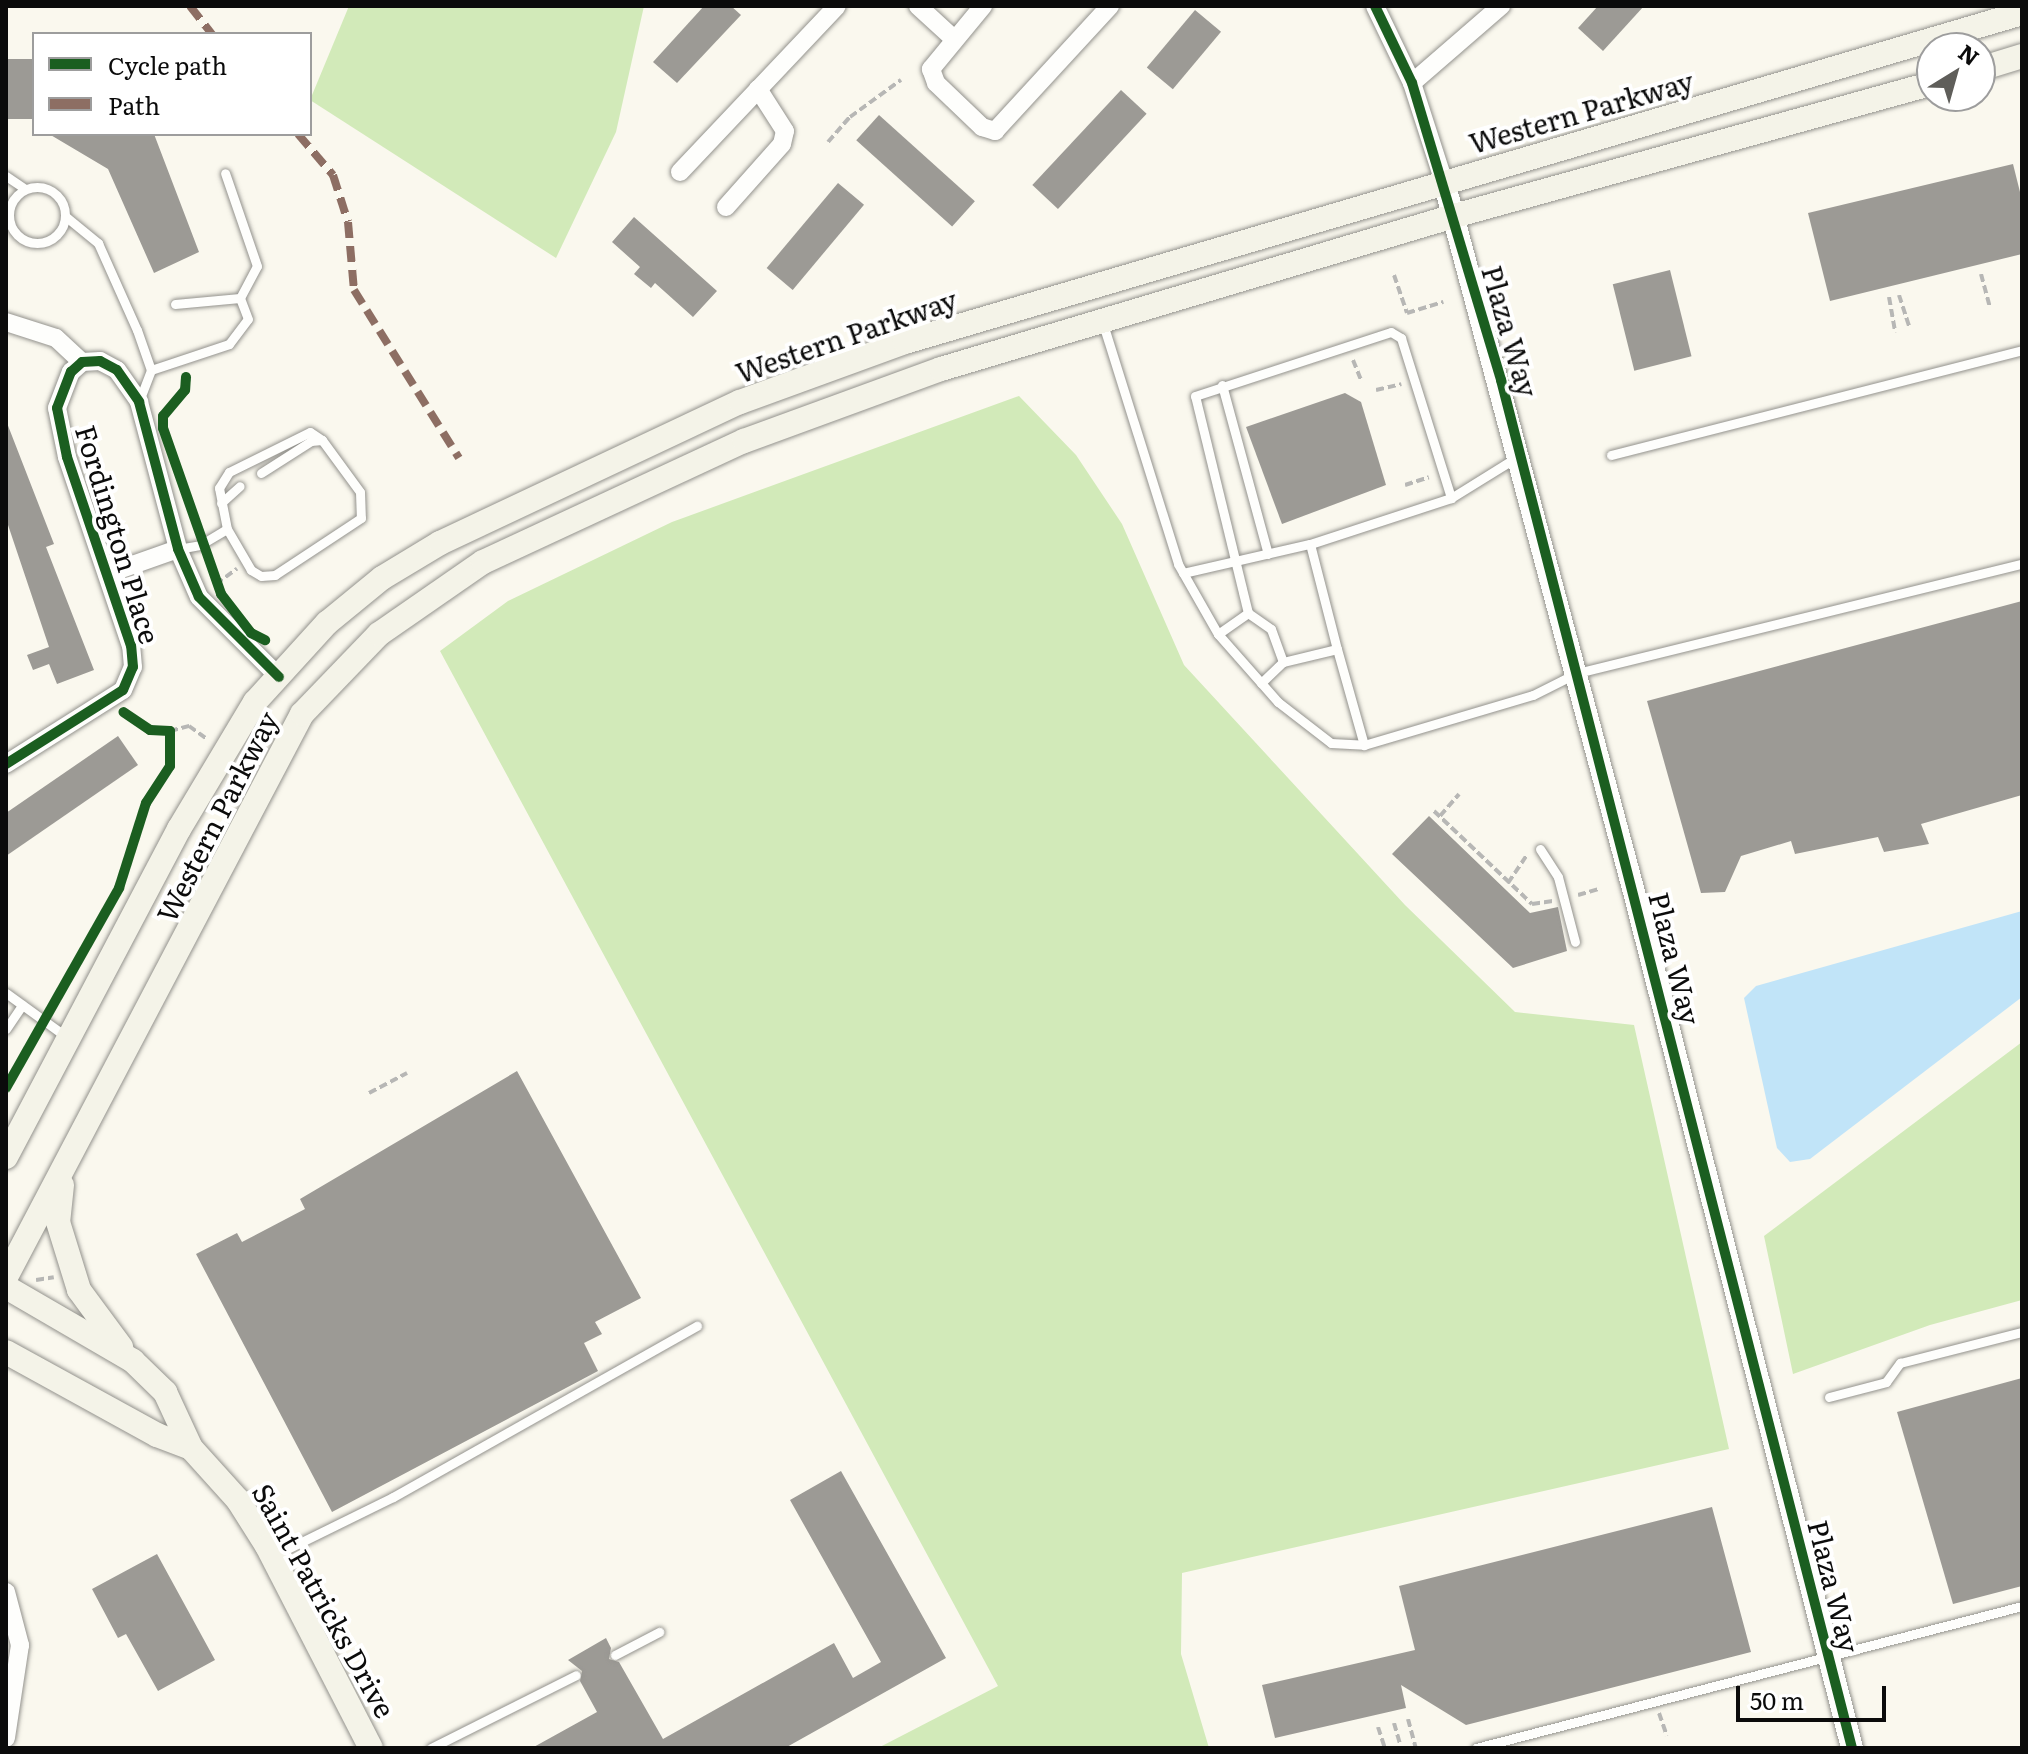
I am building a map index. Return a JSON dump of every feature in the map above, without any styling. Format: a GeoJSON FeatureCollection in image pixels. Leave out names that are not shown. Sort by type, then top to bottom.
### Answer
{"type":"FeatureCollection","features":[{"type":"Feature","properties":{"kind":"main road","name":"Western Parkway"},"geometry":{"type":"LineString","coordinates":[[6,1157],[227,742],[305,642],[408,561],[470,526],[740,402],[905,342],[2022,13]]}},
{"type":"Feature","properties":{"kind":"main road"},"geometry":{"type":"LineString","coordinates":[[1996,64],[2022,56]]}},
{"type":"Feature","properties":{"kind":"main road","name":"Western Parkway"},"geometry":{"type":"LineString","coordinates":[[6,1277],[284,742],[336,673],[379,634],[483,562],[697,461],[941,369],[1454,216],[1916,87]]}},
{"type":"Feature","properties":{"kind":"main road"},"geometry":{"type":"LineString","coordinates":[[65,1168],[58,1222],[73,1273],[90,1309],[133,1361]]}},
{"type":"Feature","properties":{"kind":"main road","name":"Saint Patricks Drive"},"geometry":{"type":"LineString","coordinates":[[6,1287],[133,1361],[165,1392],[191,1448],[238,1500],[272,1557],[371,1748]]}},
{"type":"Feature","properties":{"kind":"main road","name":"Saint Patricks Drive"},"geometry":{"type":"LineString","coordinates":[[6,1352],[191,1448]]}},
{"type":"Feature","properties":{"kind":"street"},"geometry":{"type":"LineString","coordinates":[[680,172],[837,6]]}},
{"type":"Feature","properties":{"kind":"street"},"geometry":{"type":"LineString","coordinates":[[918,6],[954,39]]}},
{"type":"Feature","properties":{"kind":"street"},"geometry":{"type":"LineString","coordinates":[[983,6],[934,61],[931,69],[936,83],[982,127],[995,131],[1110,6]]}},
{"type":"Feature","properties":{"kind":"street"},"geometry":{"type":"LineString","coordinates":[[1375,6],[1412,83],[1444,182]]}},
{"type":"Feature","properties":{"kind":"street"},"geometry":{"type":"LineString","coordinates":[[1412,83],[1501,6]]}},
{"type":"Feature","properties":{"kind":"street"},"geometry":{"type":"LineString","coordinates":[[726,207],[782,144],[785,131],[758,89]]}},
{"type":"Feature","properties":{"kind":"street","name":"Plaza Way"},"geometry":{"type":"LineString","coordinates":[[1444,182],[1577,673],[1852,1748]]}},
{"type":"Feature","properties":{"kind":"street"},"geometry":{"type":"LineString","coordinates":[[6,322],[56,338],[82,362]]}},
{"type":"Feature","properties":{"kind":"street","name":"Fordington Place"},"geometry":{"type":"LineString","coordinates":[[6,764],[128,682],[134,659],[67,457],[57,408],[71,372],[82,362],[100,361],[117,370],[139,402],[162,472],[178,549],[199,597],[279,677]]}},
{"type":"Feature","properties":{"kind":"street"},"geometry":{"type":"LineString","coordinates":[[107,574],[178,549]]}},
{"type":"Feature","properties":{"kind":"street"},"geometry":{"type":"LineString","coordinates":[[6,1592],[20,1645],[6,1738]]}},
{"type":"Feature","properties":{"kind":"lane"},"geometry":{"type":"LineString","coordinates":[[151,370],[229,344],[248,319],[240,298],[257,266],[225,173]]}},
{"type":"Feature","properties":{"kind":"lane"},"geometry":{"type":"LineString","coordinates":[[6,176],[25,189],[50,190],[63,202],[65,216],[62,228],[50,240],[24,240],[12,227],[9,210],[25,189]]}},
{"type":"Feature","properties":{"kind":"lane"},"geometry":{"type":"LineString","coordinates":[[65,216],[98,243],[151,370],[139,402]]}},
{"type":"Feature","properties":{"kind":"lane"},"geometry":{"type":"LineString","coordinates":[[175,304],[240,298]]}},
{"type":"Feature","properties":{"kind":"lane"},"geometry":{"type":"LineString","coordinates":[[1101,321],[1183,573],[1218,634],[1261,683],[1331,743],[1364,745],[1533,695],[1577,673],[2022,564]]}},
{"type":"Feature","properties":{"kind":"lane"},"geometry":{"type":"LineString","coordinates":[[1283,662],[1271,629],[1248,613],[1194,403],[1197,394],[1348,345],[1397,334],[1451,498]]}},
{"type":"Feature","properties":{"kind":"lane"},"geometry":{"type":"LineString","coordinates":[[1611,455],[2022,350]]}},
{"type":"Feature","properties":{"kind":"lane"},"geometry":{"type":"LineString","coordinates":[[1222,385],[1268,554]]}},
{"type":"Feature","properties":{"kind":"lane"},"geometry":{"type":"LineString","coordinates":[[310,432],[322,440],[360,492],[361,518],[275,575],[251,570],[227,529],[219,488],[229,472],[299,434],[310,432]]}},
{"type":"Feature","properties":{"kind":"lane"},"geometry":{"type":"LineString","coordinates":[[261,473],[311,441],[322,440]]}},
{"type":"Feature","properties":{"kind":"lane"},"geometry":{"type":"LineString","coordinates":[[1183,573],[1310,544],[1451,498],[1520,455]]}},
{"type":"Feature","properties":{"kind":"lane"},"geometry":{"type":"LineString","coordinates":[[221,503],[240,486]]}},
{"type":"Feature","properties":{"kind":"lane"},"geometry":{"type":"LineString","coordinates":[[178,549],[200,545],[227,529]]}},
{"type":"Feature","properties":{"kind":"lane"},"geometry":{"type":"LineString","coordinates":[[1310,544],[1364,745]]}},
{"type":"Feature","properties":{"kind":"lane"},"geometry":{"type":"LineString","coordinates":[[1218,634],[1248,613]]}},
{"type":"Feature","properties":{"kind":"lane"},"geometry":{"type":"LineString","coordinates":[[1261,683],[1283,662],[1337,649]]}},
{"type":"Feature","properties":{"kind":"lane"},"geometry":{"type":"LineString","coordinates":[[1535,850],[1558,877],[1575,942]]}},
{"type":"Feature","properties":{"kind":"lane"},"geometry":{"type":"LineString","coordinates":[[6,993],[68,1038]]}},
{"type":"Feature","properties":{"kind":"lane"},"geometry":{"type":"LineString","coordinates":[[6,1029],[22,1005]]}},
{"type":"Feature","properties":{"kind":"lane"},"geometry":{"type":"LineString","coordinates":[[272,1557],[393,1497],[697,1326]]}},
{"type":"Feature","properties":{"kind":"lane"},"geometry":{"type":"LineString","coordinates":[[1829,1397],[1886,1382],[1900,1363],[2022,1332]]}},
{"type":"Feature","properties":{"kind":"lane"},"geometry":{"type":"LineString","coordinates":[[1476,1748],[2022,1606]]}},
{"type":"Feature","properties":{"kind":"lane"},"geometry":{"type":"LineString","coordinates":[[615,1655],[659,1632]]}},
{"type":"Feature","properties":{"kind":"lane"},"geometry":{"type":"LineString","coordinates":[[431,1748],[576,1675]]}},
{"type":"Feature","properties":{"kind":"path"},"geometry":{"type":"LineString","coordinates":[[828,142],[850,117],[901,80]]}},
{"type":"Feature","properties":{"kind":"path"},"geometry":{"type":"LineString","coordinates":[[1981,274],[1990,308]]}},
{"type":"Feature","properties":{"kind":"path"},"geometry":{"type":"LineString","coordinates":[[1394,275],[1407,313],[1443,302]]}},
{"type":"Feature","properties":{"kind":"path"},"geometry":{"type":"LineString","coordinates":[[1899,295],[1910,328]]}},
{"type":"Feature","properties":{"kind":"path"},"geometry":{"type":"LineString","coordinates":[[1889,297],[1895,332]]}},
{"type":"Feature","properties":{"kind":"path"},"geometry":{"type":"LineString","coordinates":[[1348,345],[1361,380]]}},
{"type":"Feature","properties":{"kind":"path"},"geometry":{"type":"LineString","coordinates":[[1376,390],[1414,381]]}},
{"type":"Feature","properties":{"kind":"path"},"geometry":{"type":"LineString","coordinates":[[1405,485],[1442,473]]}},
{"type":"Feature","properties":{"kind":"path"},"geometry":{"type":"LineString","coordinates":[[200,545],[218,589],[237,569]]}},
{"type":"Feature","properties":{"kind":"path"},"geometry":{"type":"LineString","coordinates":[[170,743],[165,731],[189,726],[207,739]]}},
{"type":"Feature","properties":{"kind":"path"},"geometry":{"type":"LineString","coordinates":[[1440,816],[1459,794]]}},
{"type":"Feature","properties":{"kind":"path"},"geometry":{"type":"LineString","coordinates":[[1434,811],[1532,904],[1559,900]]}},
{"type":"Feature","properties":{"kind":"path"},"geometry":{"type":"LineString","coordinates":[[1508,883],[1535,850]]}},
{"type":"Feature","properties":{"kind":"path"},"geometry":{"type":"LineString","coordinates":[[1572,897],[1599,889]]}},
{"type":"Feature","properties":{"kind":"path"},"geometry":{"type":"LineString","coordinates":[[369,1093],[407,1073]]}},
{"type":"Feature","properties":{"kind":"path"},"geometry":{"type":"LineString","coordinates":[[34,1281],[54,1277]]}},
{"type":"Feature","properties":{"kind":"path"},"geometry":{"type":"LineString","coordinates":[[1647,1712],[1659,1710],[1667,1736]]}},
{"type":"Feature","properties":{"kind":"path"},"geometry":{"type":"LineString","coordinates":[[1408,1719],[1416,1748]]}},
{"type":"Feature","properties":{"kind":"path"},"geometry":{"type":"LineString","coordinates":[[1394,1723],[1401,1748]]}},
{"type":"Feature","properties":{"kind":"path"},"geometry":{"type":"LineString","coordinates":[[1378,1727],[1385,1748]]}},
{"type":"Feature","properties":{"kind":"green space"},"geometry":{"type":"Polygon","coordinates":[[[349,6],[644,6],[616,132],[556,258],[312,101],[349,6]]]}},
{"type":"Feature","properties":{"kind":"green space"},"geometry":{"type":"Polygon","coordinates":[[[1019,396],[1076,455],[1122,524],[1184,665],[1405,905],[1515,1012],[1634,1025],[1729,1449],[1182,1573],[1181,1654],[1209,1748],[878,1748],[998,1686],[440,651],[508,601],[672,522],[1019,396]]]}},
{"type":"Feature","properties":{"kind":"green space"},"geometry":{"type":"Polygon","coordinates":[[[2022,1042],[2022,1300],[1930,1325],[1793,1374],[1764,1236],[2022,1042]]]}},
{"type":"Feature","properties":{"kind":"water"},"geometry":{"type":"Polygon","coordinates":[[[2022,911],[2022,997],[1810,1159],[1790,1162],[1777,1148],[1744,998],[1756,986],[2022,911]]]}},
{"type":"Feature","properties":{"kind":"building"},"geometry":{"type":"Polygon","coordinates":[[[704,6],[731,6],[741,15],[677,83],[653,62],[704,6]]]}},
{"type":"Feature","properties":{"kind":"building"},"geometry":{"type":"Polygon","coordinates":[[[1598,6],[1644,6],[1603,51],[1578,28],[1598,6]]]}},
{"type":"Feature","properties":{"kind":"building"},"geometry":{"type":"Polygon","coordinates":[[[1195,10],[1221,32],[1173,89],[1147,67],[1195,10]]]}},
{"type":"Feature","properties":{"kind":"building"},"geometry":{"type":"Polygon","coordinates":[[[6,59],[32,59],[32,119],[6,119],[6,59]]]}},
{"type":"Feature","properties":{"kind":"building"},"geometry":{"type":"Polygon","coordinates":[[[1121,90],[1147,114],[1058,209],[1032,185],[1121,90]]]}},
{"type":"Feature","properties":{"kind":"building"},"geometry":{"type":"Polygon","coordinates":[[[879,115],[975,201],[952,227],[856,140],[879,115]]]}},
{"type":"Feature","properties":{"kind":"building"},"geometry":{"type":"Polygon","coordinates":[[[52,136],[155,136],[199,252],[154,273],[108,169],[52,136]]]}},
{"type":"Feature","properties":{"kind":"building"},"geometry":{"type":"Polygon","coordinates":[[[2013,164],[2022,200],[2022,254],[1830,301],[1808,213],[2013,164]]]}},
{"type":"Feature","properties":{"kind":"building"},"geometry":{"type":"Polygon","coordinates":[[[838,183],[864,205],[793,290],[767,268],[838,183]]]}},
{"type":"Feature","properties":{"kind":"building"},"geometry":{"type":"Polygon","coordinates":[[[634,217],[717,291],[693,317],[655,283],[651,288],[634,274],[640,267],[612,242],[634,217]]]}},
{"type":"Feature","properties":{"kind":"building"},"geometry":{"type":"Polygon","coordinates":[[[1670,270],[1692,356],[1634,371],[1613,284],[1670,270]]]}},
{"type":"Feature","properties":{"kind":"building"},"geometry":{"type":"Polygon","coordinates":[[[1345,393],[1361,402],[1386,485],[1282,524],[1246,427],[1345,393]]]}},
{"type":"Feature","properties":{"kind":"building"},"geometry":{"type":"Polygon","coordinates":[[[7,423],[54,544],[46,547],[94,670],[57,684],[49,664],[33,670],[27,655],[49,647],[6,519],[7,423]]]}},
{"type":"Feature","properties":{"kind":"building"},"geometry":{"type":"Polygon","coordinates":[[[2022,601],[2022,795],[1921,824],[1929,844],[1884,852],[1878,837],[1795,854],[1791,841],[1741,856],[1725,892],[1701,893],[1647,701],[2022,601]]]}},
{"type":"Feature","properties":{"kind":"building"},"geometry":{"type":"Polygon","coordinates":[[[118,736],[138,765],[6,856],[6,813],[118,736]]]}},
{"type":"Feature","properties":{"kind":"building"},"geometry":{"type":"Polygon","coordinates":[[[1429,816],[1530,913],[1558,907],[1567,951],[1513,968],[1392,854],[1429,816]]]}},
{"type":"Feature","properties":{"kind":"building"},"geometry":{"type":"Polygon","coordinates":[[[517,1071],[641,1298],[595,1322],[602,1334],[584,1343],[598,1371],[332,1512],[196,1254],[237,1233],[242,1242],[305,1209],[300,1199],[517,1071]]]}},
{"type":"Feature","properties":{"kind":"building"},"geometry":{"type":"Polygon","coordinates":[[[2022,1378],[2022,1586],[1953,1604],[1897,1412],[2022,1378]]]}},
{"type":"Feature","properties":{"kind":"building"},"geometry":{"type":"Polygon","coordinates":[[[841,1471],[946,1658],[785,1748],[532,1748],[597,1712],[580,1681],[582,1671],[568,1660],[606,1638],[611,1648],[609,1659],[619,1662],[663,1739],[834,1643],[853,1678],[881,1662],[790,1500],[841,1471]]]}},
{"type":"Feature","properties":{"kind":"building"},"geometry":{"type":"Polygon","coordinates":[[[1712,1507],[1751,1652],[1466,1725],[1401,1685],[1406,1708],[1275,1738],[1262,1685],[1415,1650],[1399,1586],[1712,1507]]]}},
{"type":"Feature","properties":{"kind":"building"},"geometry":{"type":"Polygon","coordinates":[[[157,1554],[215,1660],[158,1691],[126,1634],[118,1638],[92,1589],[157,1554]]]}},
{"type":"Feature","properties":{"kind":"marked path"},"geometry":{"type":"LineString","coordinates":[[190,6],[210,32]]}},
{"type":"Feature","properties":{"kind":"marked path"},"geometry":{"type":"LineString","coordinates":[[300,136],[333,175],[348,222],[354,290],[459,458]]}},
{"type":"Feature","properties":{"kind":"cycle path"},"geometry":{"type":"LineString","coordinates":[[1375,6],[1412,83],[1501,380],[1852,1748]]}},
{"type":"Feature","properties":{"kind":"cycle path"},"geometry":{"type":"LineString","coordinates":[[6,764],[123,690],[133,667],[131,646],[67,457],[57,408],[71,372],[82,362],[100,361],[117,370],[139,402],[178,549],[199,597],[279,677]]}},
{"type":"Feature","properties":{"kind":"cycle path"},"geometry":{"type":"LineString","coordinates":[[186,377],[185,390],[163,416],[163,428],[221,594],[251,633],[265,640]]}},
{"type":"Feature","properties":{"kind":"cycle path"},"geometry":{"type":"LineString","coordinates":[[6,1088],[119,888],[146,803],[170,766],[170,731],[150,730],[123,712]]}}]}
